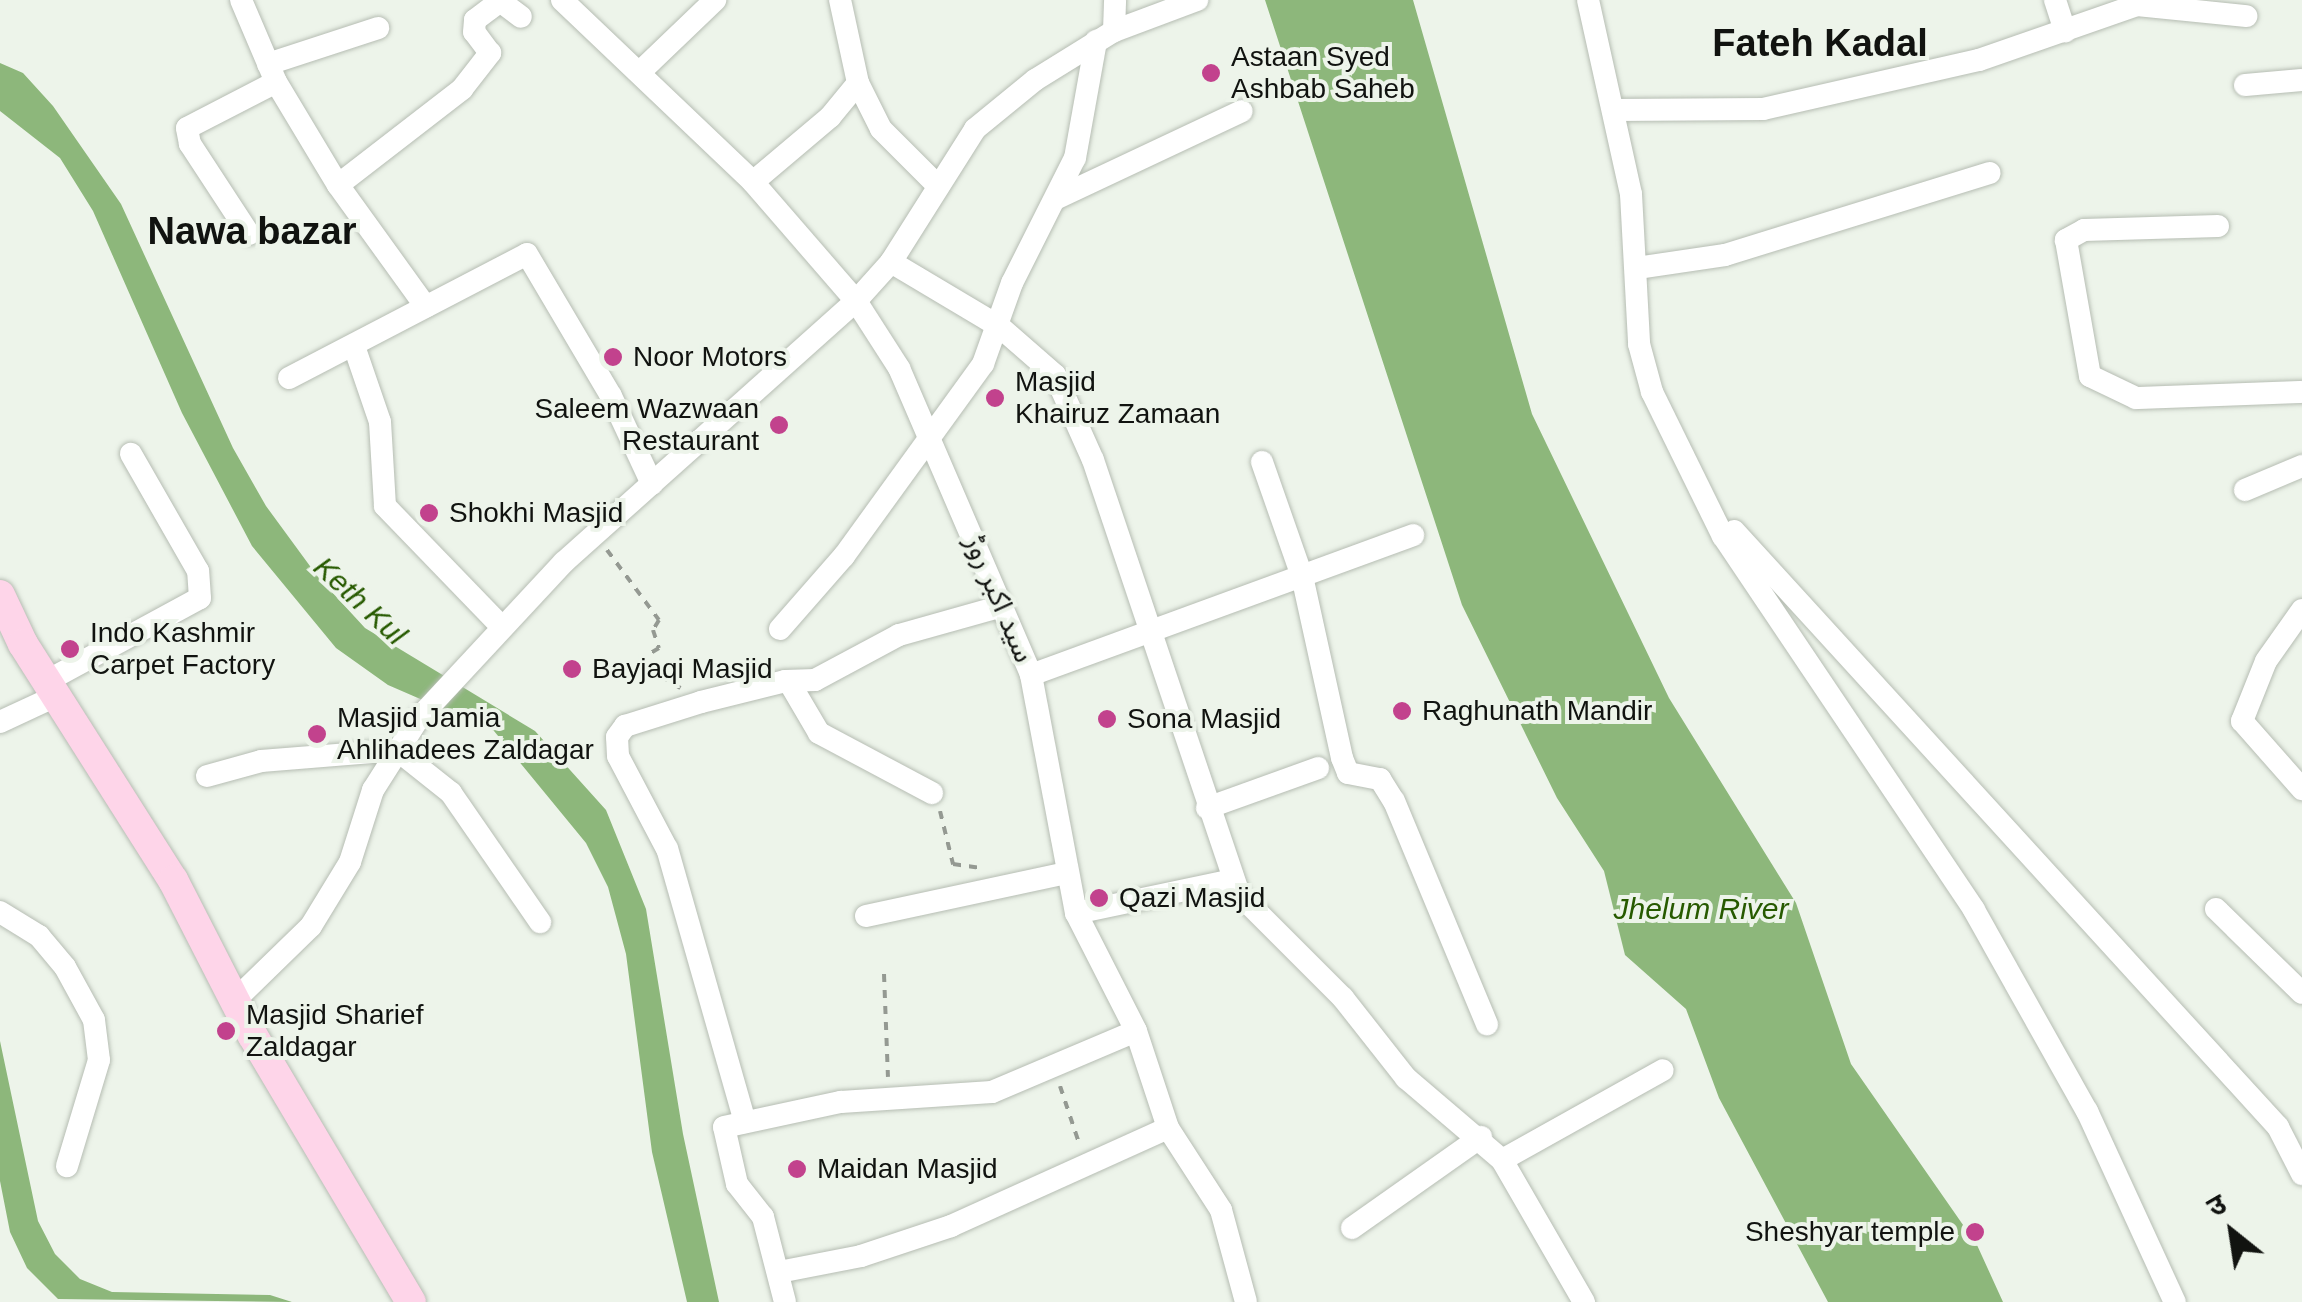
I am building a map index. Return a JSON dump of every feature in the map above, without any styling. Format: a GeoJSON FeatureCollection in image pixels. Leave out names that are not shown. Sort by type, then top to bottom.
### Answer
{"type":"FeatureCollection","features":[{"type":"Feature","properties":{"kind":"main road"},"geometry":{"type":"LineString","coordinates":[[0,595],[51,689],[173,880],[234,1001],[411,1302]]}},
{"type":"Feature","properties":{"kind":"street"},"geometry":{"type":"LineString","coordinates":[[241,0],[272,73],[338,185],[426,308]]}},
{"type":"Feature","properties":{"kind":"street"},"geometry":{"type":"LineString","coordinates":[[338,185],[462,89],[490,53],[474,32],[475,20],[500,0],[521,17]]}},
{"type":"Feature","properties":{"kind":"street","name":"سید اکبر روڑ"},"geometry":{"type":"LineString","coordinates":[[562,0],[641,70],[753,182],[856,300],[899,368],[1031,675],[1060,809],[1066,873],[1076,913],[1136,1031],[1168,1128],[1220,1210],[1246,1302]]}},
{"type":"Feature","properties":{"kind":"street"},"geometry":{"type":"LineString","coordinates":[[641,70],[715,0]]}},
{"type":"Feature","properties":{"kind":"street"},"geometry":{"type":"LineString","coordinates":[[840,0],[858,83],[881,130],[938,186]]}},
{"type":"Feature","properties":{"kind":"street"},"geometry":{"type":"LineString","coordinates":[[780,629],[844,556],[983,364],[1000,327],[1012,283],[1075,158],[1115,0]]}},
{"type":"Feature","properties":{"kind":"street"},"geometry":{"type":"LineString","coordinates":[[234,1001],[311,926],[350,862],[373,790],[418,719],[492,633],[856,300],[891,262],[975,129],[1105,36],[1198,0]]}},
{"type":"Feature","properties":{"kind":"street"},"geometry":{"type":"LineString","coordinates":[[1588,0],[1631,194],[1644,369],[1704,498],[1974,910],[2087,1111],[2175,1302]]}},
{"type":"Feature","properties":{"kind":"street"},"geometry":{"type":"LineString","coordinates":[[2055,0],[2065,31]]}},
{"type":"Feature","properties":{"kind":"street"},"geometry":{"type":"LineString","coordinates":[[1614,110],[1763,109],[1979,60],[2137,5],[2246,16]]}},
{"type":"Feature","properties":{"kind":"street"},"geometry":{"type":"LineString","coordinates":[[249,234],[190,144],[187,128],[272,73],[378,28]]}},
{"type":"Feature","properties":{"kind":"street"},"geometry":{"type":"LineString","coordinates":[[2245,85],[2302,80]]}},
{"type":"Feature","properties":{"kind":"street"},"geometry":{"type":"LineString","coordinates":[[753,182],[830,117],[858,83]]}},
{"type":"Feature","properties":{"kind":"street"},"geometry":{"type":"LineString","coordinates":[[1057,198],[1242,111]]}},
{"type":"Feature","properties":{"kind":"street"},"geometry":{"type":"LineString","coordinates":[[1637,268],[1725,255],[1990,172]]}},
{"type":"Feature","properties":{"kind":"street"},"geometry":{"type":"LineString","coordinates":[[2218,226],[2084,230],[2066,240],[2090,376],[2136,398],[2302,392]]}},
{"type":"Feature","properties":{"kind":"street"},"geometry":{"type":"LineString","coordinates":[[289,378],[527,254],[610,396],[652,484]]}},
{"type":"Feature","properties":{"kind":"street"},"geometry":{"type":"LineString","coordinates":[[891,262],[1000,327],[1042,360],[1068,397],[1232,880],[1262,921],[1343,998],[1406,1078],[1482,1137],[1502,1160],[1584,1302]]}},
{"type":"Feature","properties":{"kind":"street"},"geometry":{"type":"LineString","coordinates":[[354,346],[380,422],[386,506],[492,633]]}},
{"type":"Feature","properties":{"kind":"street"},"geometry":{"type":"LineString","coordinates":[[0,722],[200,598],[198,572],[131,454]]}},
{"type":"Feature","properties":{"kind":"street"},"geometry":{"type":"LineString","coordinates":[[1262,462],[1302,576],[1348,773],[1380,779],[1394,801],[1488,1024]]}},
{"type":"Feature","properties":{"kind":"street"},"geometry":{"type":"LineString","coordinates":[[2245,490],[2302,466]]}},
{"type":"Feature","properties":{"kind":"street"},"geometry":{"type":"LineString","coordinates":[[1704,498],[2278,1127],[2302,1174]]}},
{"type":"Feature","properties":{"kind":"street"},"geometry":{"type":"LineString","coordinates":[[1031,675],[1414,535]]}},
{"type":"Feature","properties":{"kind":"street"},"geometry":{"type":"LineString","coordinates":[[753,1120],[667,849],[616,750],[625,726],[701,702],[815,680],[899,634],[1002,606]]}},
{"type":"Feature","properties":{"kind":"street"},"geometry":{"type":"LineString","coordinates":[[2299,780],[2242,721],[2266,661],[2302,610]]}},
{"type":"Feature","properties":{"kind":"street"},"geometry":{"type":"LineString","coordinates":[[789,682],[819,732],[932,793]]}},
{"type":"Feature","properties":{"kind":"street"},"geometry":{"type":"LineString","coordinates":[[207,776],[261,760],[397,750],[452,792],[540,922]]}},
{"type":"Feature","properties":{"kind":"street"},"geometry":{"type":"LineString","coordinates":[[1208,808],[1318,768]]}},
{"type":"Feature","properties":{"kind":"street"},"geometry":{"type":"LineString","coordinates":[[866,916],[1066,873]]}},
{"type":"Feature","properties":{"kind":"street"},"geometry":{"type":"LineString","coordinates":[[1076,913],[1232,880]]}},
{"type":"Feature","properties":{"kind":"street"},"geometry":{"type":"LineString","coordinates":[[2216,909],[2302,993]]}},
{"type":"Feature","properties":{"kind":"street"},"geometry":{"type":"LineString","coordinates":[[0,912],[56,956],[94,1020],[99,1060],[67,1166]]}},
{"type":"Feature","properties":{"kind":"street"},"geometry":{"type":"LineString","coordinates":[[785,1302],[763,1218],[737,1184],[723,1144],[724,1127],[889,1096],[966,1097],[1054,1067],[1136,1031]]}},
{"type":"Feature","properties":{"kind":"street"},"geometry":{"type":"LineString","coordinates":[[1502,1160],[1663,1070]]}},
{"type":"Feature","properties":{"kind":"street"},"geometry":{"type":"LineString","coordinates":[[778,1272],[915,1238],[1086,1167],[1168,1128]]}},
{"type":"Feature","properties":{"kind":"street"},"geometry":{"type":"LineString","coordinates":[[1352,1228],[1482,1137]]}},
{"type":"Feature","properties":{"kind":"path"},"geometry":{"type":"LineString","coordinates":[[596,534],[658,620],[652,630],[659,648],[644,657],[647,668],[701,702]]}},
{"type":"Feature","properties":{"kind":"path"},"geometry":{"type":"LineString","coordinates":[[932,793],[952,864],[1000,864]]}},
{"type":"Feature","properties":{"kind":"path"},"geometry":{"type":"LineString","coordinates":[[884,974],[889,1096]]}},
{"type":"Feature","properties":{"kind":"path"},"geometry":{"type":"LineString","coordinates":[[1054,1067],[1086,1167]]}},
{"type":"Feature","properties":{"kind":"water","name":"Jhelum River"},"geometry":{"type":"Polygon","coordinates":[[[1265,0],[1413,0],[1532,414],[1669,698],[1796,903],[1851,1064],[1977,1245],[2003,1302],[1828,1302],[1719,1098],[1686,1009],[1625,955],[1604,871],[1557,798],[1462,605],[1265,0]]]}},
{"type":"Feature","properties":{"kind":"water","name":"Keth Kul"},"geometry":{"type":"Polygon","coordinates":[[[0,63],[23,73],[53,106],[121,204],[233,448],[266,506],[318,577],[365,628],[535,731],[606,810],[646,909],[683,1134],[719,1302],[687,1302],[652,1152],[626,954],[608,887],[586,843],[494,731],[388,685],[336,648],[252,546],[182,413],[93,211],[60,158],[0,111],[0,63]]]}},
{"type":"Feature","properties":{"kind":"water"},"geometry":{"type":"Polygon","coordinates":[[[0,1041],[38,1221],[55,1254],[80,1279],[112,1292],[270,1295],[292,1302],[58,1299],[27,1268],[10,1232],[0,1181],[0,1041]]]}},
{"type":"Feature","properties":{"kind":"place","name":"Astaan Syed Ashbab Saheb"},"geometry":{"type":"Point","coordinates":[1211,73]}},
{"type":"Feature","properties":{"kind":"place","name":"Noor Motors"},"geometry":{"type":"Point","coordinates":[613,357]}},
{"type":"Feature","properties":{"kind":"place","name":"Masjid Khairuz Zamaan"},"geometry":{"type":"Point","coordinates":[995,398]}},
{"type":"Feature","properties":{"kind":"place","name":"Saleem Wazwaan Restaurant"},"geometry":{"type":"Point","coordinates":[779,425]}},
{"type":"Feature","properties":{"kind":"place","name":"Shokhi Masjid"},"geometry":{"type":"Point","coordinates":[429,513]}},
{"type":"Feature","properties":{"kind":"place","name":"Indo Kashmir Carpet Factory"},"geometry":{"type":"Point","coordinates":[70,649]}},
{"type":"Feature","properties":{"kind":"place","name":"Bayjaqi Masjid"},"geometry":{"type":"Point","coordinates":[572,669]}},
{"type":"Feature","properties":{"kind":"place","name":"Raghunath Mandir"},"geometry":{"type":"Point","coordinates":[1402,711]}},
{"type":"Feature","properties":{"kind":"place","name":"Sona Masjid"},"geometry":{"type":"Point","coordinates":[1107,719]}},
{"type":"Feature","properties":{"kind":"place","name":"Masjid Jamia Ahlihadees Zaldagar"},"geometry":{"type":"Point","coordinates":[317,734]}},
{"type":"Feature","properties":{"kind":"place","name":"Qazi Masjid"},"geometry":{"type":"Point","coordinates":[1099,898]}},
{"type":"Feature","properties":{"kind":"place","name":"Masjid Sharief Zaldagar"},"geometry":{"type":"Point","coordinates":[226,1031]}},
{"type":"Feature","properties":{"kind":"place","name":"Maidan Masjid"},"geometry":{"type":"Point","coordinates":[797,1169]}},
{"type":"Feature","properties":{"kind":"place","name":"Sheshyar temple"},"geometry":{"type":"Point","coordinates":[1975,1232]}},
{"type":"Feature","properties":{"kind":"district","name":"Fateh Kadal"},"geometry":{"type":"Point","coordinates":[1820,44]}},
{"type":"Feature","properties":{"kind":"district","name":"Nawa bazar"},"geometry":{"type":"Point","coordinates":[252,232]}}]}
